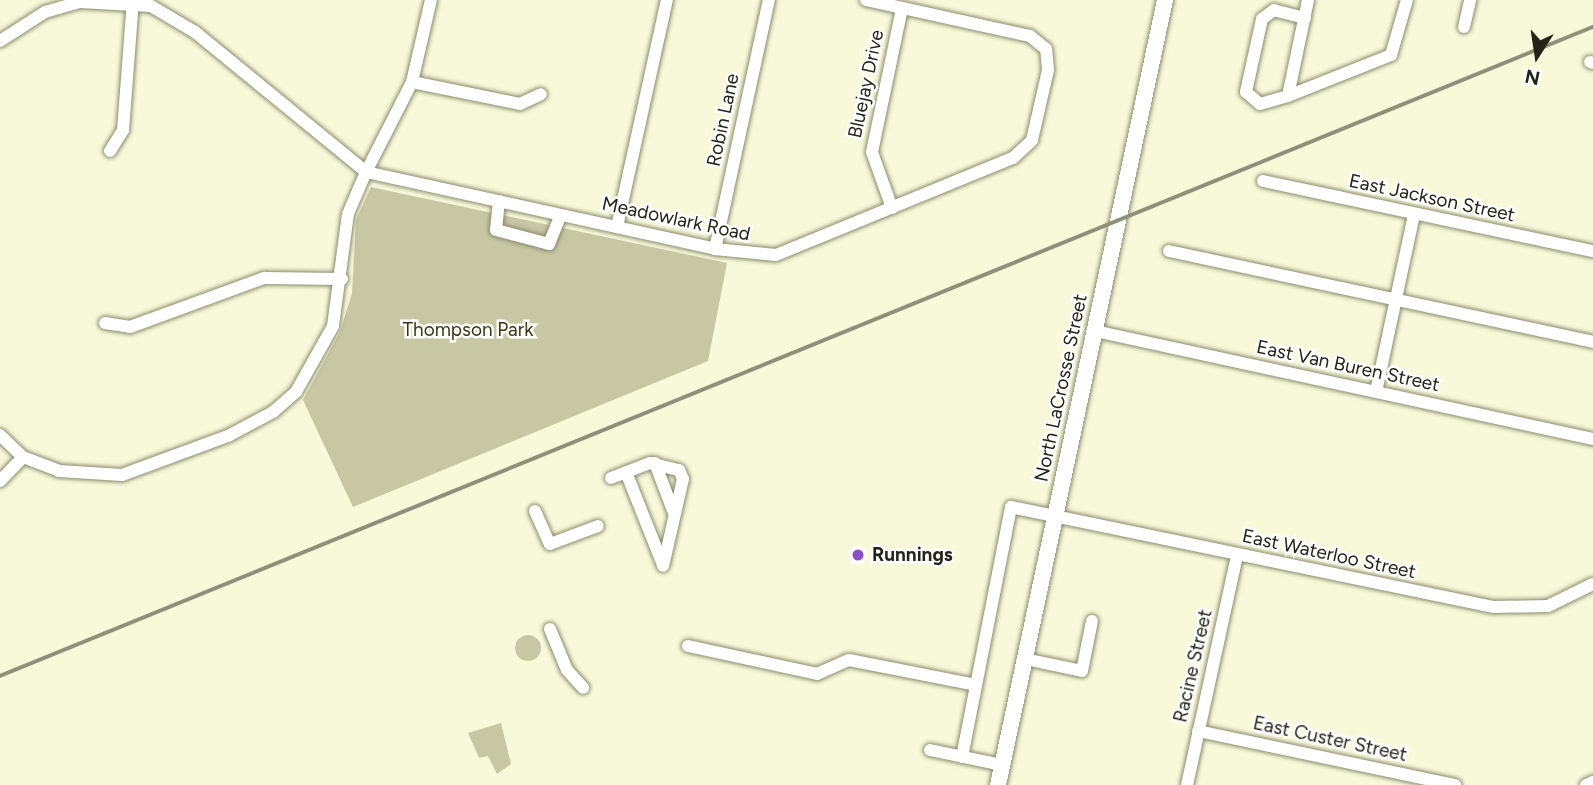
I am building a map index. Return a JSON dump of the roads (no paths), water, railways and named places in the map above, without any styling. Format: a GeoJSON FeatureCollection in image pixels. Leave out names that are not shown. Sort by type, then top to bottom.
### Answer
{"type":"FeatureCollection","features":[{"type":"Feature","properties":{"kind":"main road","name":"North LaCrosse Street"},"geometry":{"type":"LineString","coordinates":[[999,785],[1165,0]]}},
{"type":"Feature","properties":{"kind":"street"},"geometry":{"type":"LineString","coordinates":[[0,435],[23,457],[59,471],[122,475],[228,436],[274,412],[296,392],[326,343],[342,279],[348,214],[366,172],[412,82],[431,0]]}},
{"type":"Feature","properties":{"kind":"street"},"geometry":{"type":"LineString","coordinates":[[617,228],[667,0]]}},
{"type":"Feature","properties":{"kind":"street","name":"Robin Lane"},"geometry":{"type":"LineString","coordinates":[[715,248],[769,0]]}},
{"type":"Feature","properties":{"kind":"street"},"geometry":{"type":"LineString","coordinates":[[866,0],[902,8]]}},
{"type":"Feature","properties":{"kind":"street"},"geometry":{"type":"LineString","coordinates":[[1288,96],[1308,0]]}},
{"type":"Feature","properties":{"kind":"street"},"geometry":{"type":"LineString","coordinates":[[1305,18],[1266,12],[1246,92],[1260,104],[1288,96],[1391,55],[1407,0]]}},
{"type":"Feature","properties":{"kind":"street"},"geometry":{"type":"LineString","coordinates":[[1464,27],[1470,0]]}},
{"type":"Feature","properties":{"kind":"street"},"geometry":{"type":"LineString","coordinates":[[110,151],[123,130],[133,1]]}},
{"type":"Feature","properties":{"kind":"street","name":"Meadowlark Road"},"geometry":{"type":"LineString","coordinates":[[0,41],[45,12],[81,2],[152,3],[195,32],[366,172],[715,248],[776,255],[892,208],[1025,148],[1048,70],[1046,49],[1030,36],[902,8]]}},
{"type":"Feature","properties":{"kind":"street","name":"Bluejay Drive"},"geometry":{"type":"LineString","coordinates":[[892,208],[872,152],[902,8]]}},
{"type":"Feature","properties":{"kind":"street"},"geometry":{"type":"LineString","coordinates":[[412,82],[520,104],[541,94]]}},
{"type":"Feature","properties":{"kind":"street","name":"East Jackson Street"},"geometry":{"type":"LineString","coordinates":[[1263,181],[1593,251]]}},
{"type":"Feature","properties":{"kind":"street"},"geometry":{"type":"LineString","coordinates":[[499,201],[496,230],[549,244],[561,215]]}},
{"type":"Feature","properties":{"kind":"street"},"geometry":{"type":"LineString","coordinates":[[1376,392],[1414,214]]}},
{"type":"Feature","properties":{"kind":"street"},"geometry":{"type":"LineString","coordinates":[[1169,251],[1593,342]]}},
{"type":"Feature","properties":{"kind":"street"},"geometry":{"type":"LineString","coordinates":[[105,323],[130,327],[264,278],[342,279]]}},
{"type":"Feature","properties":{"kind":"street","name":"East Van Buren Street"},"geometry":{"type":"LineString","coordinates":[[1095,331],[1593,439]]}},
{"type":"Feature","properties":{"kind":"street"},"geometry":{"type":"LineString","coordinates":[[0,481],[23,457]]}},
{"type":"Feature","properties":{"kind":"street"},"geometry":{"type":"LineString","coordinates":[[655,463],[675,514]]}},
{"type":"Feature","properties":{"kind":"street"},"geometry":{"type":"LineString","coordinates":[[611,478],[626,471],[655,463],[679,470],[675,514],[663,566],[626,471]]}},
{"type":"Feature","properties":{"kind":"street","name":"East Waterloo Street"},"geometry":{"type":"LineString","coordinates":[[976,685],[1011,507],[1237,555],[1525,610],[1593,584]]}},
{"type":"Feature","properties":{"kind":"street"},"geometry":{"type":"LineString","coordinates":[[535,511],[550,544],[598,526]]}},
{"type":"Feature","properties":{"kind":"street","name":"Racine Street"},"geometry":{"type":"LineString","coordinates":[[1187,785],[1237,555]]}},
{"type":"Feature","properties":{"kind":"street"},"geometry":{"type":"LineString","coordinates":[[1025,659],[1082,671],[1092,621]]}},
{"type":"Feature","properties":{"kind":"street"},"geometry":{"type":"LineString","coordinates":[[550,629],[567,670],[583,688]]}},
{"type":"Feature","properties":{"kind":"street"},"geometry":{"type":"LineString","coordinates":[[688,646],[817,674],[849,660],[976,685],[962,757]]}},
{"type":"Feature","properties":{"kind":"street","name":"East Custer Street"},"geometry":{"type":"LineString","coordinates":[[1198,731],[1455,785]]}},
{"type":"Feature","properties":{"kind":"street"},"geometry":{"type":"LineString","coordinates":[[930,750],[1002,765]]}},
{"type":"Feature","properties":{"kind":"street"},"geometry":{"type":"LineString","coordinates":[[1586,785],[1593,782]]}},
{"type":"Feature","properties":{"kind":"railway"},"geometry":{"type":"LineString","coordinates":[[0,676],[1593,27]]}},
{"type":"Feature","properties":{"kind":"place","name":"Runnings"},"geometry":{"type":"Point","coordinates":[858,555]}},
{"type":"Feature","properties":{"kind":"park label","name":"Thompson Park"},"geometry":{"type":"Point","coordinates":[468,330]}}]}
